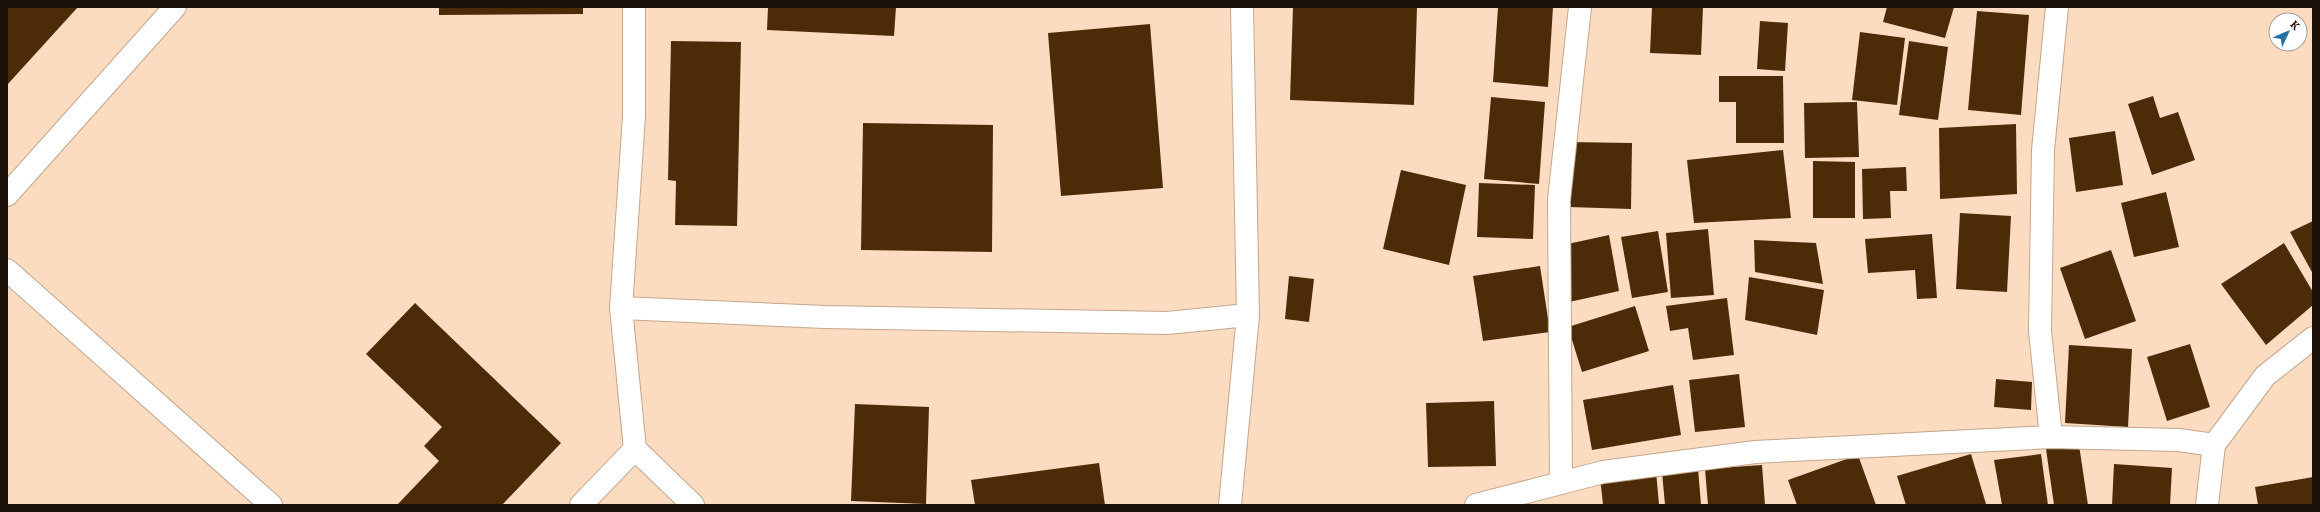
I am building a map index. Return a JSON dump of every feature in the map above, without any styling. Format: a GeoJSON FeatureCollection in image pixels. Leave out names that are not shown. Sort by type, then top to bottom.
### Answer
{"type":"FeatureCollection","features":[{"type":"Feature","properties":{"kind":"street"},"geometry":{"type":"LineString","coordinates":[[7,196],[175,7]]}},
{"type":"Feature","properties":{"kind":"street"},"geometry":{"type":"LineString","coordinates":[[634,7],[634,116],[621,308],[635,450],[693,505]]}},
{"type":"Feature","properties":{"kind":"street"},"geometry":{"type":"LineString","coordinates":[[1230,505],[1248,315],[1242,7]]}},
{"type":"Feature","properties":{"kind":"street"},"geometry":{"type":"LineString","coordinates":[[1561,483],[1559,200],[1580,7]]}},
{"type":"Feature","properties":{"kind":"street"},"geometry":{"type":"LineString","coordinates":[[2051,437],[2040,331],[2043,150],[2056,7]]}},
{"type":"Feature","properties":{"kind":"street"},"geometry":{"type":"LineString","coordinates":[[7,270],[271,505]]}},
{"type":"Feature","properties":{"kind":"street"},"geometry":{"type":"LineString","coordinates":[[621,308],[826,317],[1167,323],[1248,315]]}},
{"type":"Feature","properties":{"kind":"street"},"geometry":{"type":"LineString","coordinates":[[2207,505],[2214,445],[2265,376],[2313,338]]}},
{"type":"Feature","properties":{"kind":"street"},"geometry":{"type":"LineString","coordinates":[[1476,505],[1603,472],[1755,452],[2051,437],[2179,440],[2214,445]]}},
{"type":"Feature","properties":{"kind":"street"},"geometry":{"type":"LineString","coordinates":[[581,505],[635,450]]}},
{"type":"Feature","properties":{"kind":"building"},"geometry":{"type":"Polygon","coordinates":[[[7,7],[78,7],[7,85],[7,7]]]}},
{"type":"Feature","properties":{"kind":"building"},"geometry":{"type":"Polygon","coordinates":[[[439,7],[583,7],[583,14],[439,15],[439,7]]]}},
{"type":"Feature","properties":{"kind":"building"},"geometry":{"type":"Polygon","coordinates":[[[768,7],[896,7],[894,36],[767,30],[768,7]]]}},
{"type":"Feature","properties":{"kind":"building"},"geometry":{"type":"Polygon","coordinates":[[[1293,7],[1417,7],[1414,105],[1290,100],[1293,7]]]}},
{"type":"Feature","properties":{"kind":"building"},"geometry":{"type":"Polygon","coordinates":[[[1498,7],[1553,7],[1548,87],[1493,82],[1498,7]]]}},
{"type":"Feature","properties":{"kind":"building"},"geometry":{"type":"Polygon","coordinates":[[[1652,7],[1703,7],[1701,55],[1650,53],[1652,7]]]}},
{"type":"Feature","properties":{"kind":"building"},"geometry":{"type":"Polygon","coordinates":[[[1887,7],[1954,7],[1945,38],[1883,22],[1887,7]]]}},
{"type":"Feature","properties":{"kind":"building"},"geometry":{"type":"Polygon","coordinates":[[[1977,11],[2029,15],[2021,115],[1968,110],[1977,11]]]}},
{"type":"Feature","properties":{"kind":"building"},"geometry":{"type":"Polygon","coordinates":[[[1760,21],[1788,23],[1785,71],[1757,69],[1760,21]]]}},
{"type":"Feature","properties":{"kind":"building"},"geometry":{"type":"Polygon","coordinates":[[[1150,24],[1163,188],[1061,196],[1048,33],[1150,24]]]}},
{"type":"Feature","properties":{"kind":"building"},"geometry":{"type":"Polygon","coordinates":[[[1860,32],[1905,38],[1897,105],[1852,100],[1860,32]]]}},
{"type":"Feature","properties":{"kind":"building"},"geometry":{"type":"Polygon","coordinates":[[[671,41],[741,42],[737,226],[675,225],[676,181],[668,180],[671,41]]]}},
{"type":"Feature","properties":{"kind":"building"},"geometry":{"type":"Polygon","coordinates":[[[1909,41],[1948,47],[1938,120],[1899,115],[1909,41]]]}},
{"type":"Feature","properties":{"kind":"building"},"geometry":{"type":"Polygon","coordinates":[[[1719,76],[1783,76],[1784,143],[1736,143],[1736,102],[1719,102],[1719,76]]]}},
{"type":"Feature","properties":{"kind":"building"},"geometry":{"type":"Polygon","coordinates":[[[2153,96],[2160,118],[2178,112],[2195,160],[2152,175],[2128,104],[2153,96]]]}},
{"type":"Feature","properties":{"kind":"building"},"geometry":{"type":"Polygon","coordinates":[[[1491,97],[1545,102],[1539,184],[1484,179],[1491,97]]]}},
{"type":"Feature","properties":{"kind":"building"},"geometry":{"type":"Polygon","coordinates":[[[1857,102],[1859,157],[1805,158],[1804,103],[1857,102]]]}},
{"type":"Feature","properties":{"kind":"building"},"geometry":{"type":"Polygon","coordinates":[[[863,123],[993,125],[992,252],[861,250],[863,123]]]}},
{"type":"Feature","properties":{"kind":"building"},"geometry":{"type":"Polygon","coordinates":[[[2016,124],[2017,194],[1940,199],[1939,128],[2016,124]]]}},
{"type":"Feature","properties":{"kind":"building"},"geometry":{"type":"Polygon","coordinates":[[[2115,131],[2123,185],[2076,192],[2069,138],[2115,131]]]}},
{"type":"Feature","properties":{"kind":"building"},"geometry":{"type":"Polygon","coordinates":[[[1569,142],[1632,143],[1631,209],[1569,207],[1569,142]]]}},
{"type":"Feature","properties":{"kind":"building"},"geometry":{"type":"Polygon","coordinates":[[[1783,150],[1791,218],[1694,223],[1687,160],[1783,150]]]}},
{"type":"Feature","properties":{"kind":"building"},"geometry":{"type":"Polygon","coordinates":[[[1813,161],[1855,162],[1855,218],[1813,218],[1813,161]]]}},
{"type":"Feature","properties":{"kind":"building"},"geometry":{"type":"Polygon","coordinates":[[[1906,167],[1907,191],[1890,191],[1891,218],[1863,219],[1862,169],[1906,167]]]}},
{"type":"Feature","properties":{"kind":"building"},"geometry":{"type":"Polygon","coordinates":[[[1401,170],[1466,185],[1449,265],[1383,249],[1401,170]]]}},
{"type":"Feature","properties":{"kind":"building"},"geometry":{"type":"Polygon","coordinates":[[[1479,183],[1535,185],[1533,239],[1477,237],[1479,183]]]}},
{"type":"Feature","properties":{"kind":"building"},"geometry":{"type":"Polygon","coordinates":[[[2166,192],[2179,247],[2134,257],[2121,203],[2166,192]]]}},
{"type":"Feature","properties":{"kind":"building"},"geometry":{"type":"Polygon","coordinates":[[[1960,213],[2011,216],[2007,292],[1956,289],[1960,213]]]}},
{"type":"Feature","properties":{"kind":"building"},"geometry":{"type":"Polygon","coordinates":[[[2313,221],[2313,274],[2290,232],[2313,221]]]}},
{"type":"Feature","properties":{"kind":"building"},"geometry":{"type":"Polygon","coordinates":[[[1708,229],[1714,295],[1671,298],[1666,233],[1708,229]]]}},
{"type":"Feature","properties":{"kind":"building"},"geometry":{"type":"Polygon","coordinates":[[[1658,231],[1668,292],[1632,298],[1621,237],[1658,231]]]}},
{"type":"Feature","properties":{"kind":"building"},"geometry":{"type":"Polygon","coordinates":[[[1932,234],[1937,298],[1917,299],[1915,270],[1868,273],[1865,239],[1932,234]]]}},
{"type":"Feature","properties":{"kind":"building"},"geometry":{"type":"Polygon","coordinates":[[[1609,235],[1619,291],[1569,302],[1563,245],[1609,235]]]}},
{"type":"Feature","properties":{"kind":"building"},"geometry":{"type":"Polygon","coordinates":[[[1754,240],[1816,243],[1823,284],[1755,272],[1754,240]]]}},
{"type":"Feature","properties":{"kind":"building"},"geometry":{"type":"Polygon","coordinates":[[[2284,243],[2313,292],[2313,305],[2266,345],[2221,284],[2284,243]]]}},
{"type":"Feature","properties":{"kind":"building"},"geometry":{"type":"Polygon","coordinates":[[[2111,250],[2136,321],[2085,339],[2060,268],[2111,250]]]}},
{"type":"Feature","properties":{"kind":"building"},"geometry":{"type":"Polygon","coordinates":[[[1540,266],[1550,332],[1483,341],[1473,276],[1540,266]]]}},
{"type":"Feature","properties":{"kind":"building"},"geometry":{"type":"Polygon","coordinates":[[[1289,276],[1314,279],[1309,322],[1285,319],[1289,276]]]}},
{"type":"Feature","properties":{"kind":"building"},"geometry":{"type":"Polygon","coordinates":[[[1749,277],[1824,290],[1817,335],[1745,320],[1749,277]]]}},
{"type":"Feature","properties":{"kind":"building"},"geometry":{"type":"Polygon","coordinates":[[[1727,298],[1734,355],[1693,360],[1688,328],[1670,331],[1666,306],[1727,298]]]}},
{"type":"Feature","properties":{"kind":"building"},"geometry":{"type":"Polygon","coordinates":[[[415,303],[561,443],[502,505],[397,505],[439,461],[424,446],[442,427],[366,354],[415,303]]]}},
{"type":"Feature","properties":{"kind":"building"},"geometry":{"type":"Polygon","coordinates":[[[1635,306],[1649,351],[1582,372],[1568,327],[1635,306]]]}},
{"type":"Feature","properties":{"kind":"building"},"geometry":{"type":"Polygon","coordinates":[[[2190,344],[2210,407],[2167,421],[2147,357],[2190,344]]]}},
{"type":"Feature","properties":{"kind":"building"},"geometry":{"type":"Polygon","coordinates":[[[2069,345],[2132,349],[2128,427],[2065,423],[2069,345]]]}},
{"type":"Feature","properties":{"kind":"building"},"geometry":{"type":"Polygon","coordinates":[[[1739,374],[1745,427],[1695,432],[1689,380],[1739,374]]]}},
{"type":"Feature","properties":{"kind":"building"},"geometry":{"type":"Polygon","coordinates":[[[1996,379],[2032,382],[2031,410],[1994,407],[1996,379]]]}},
{"type":"Feature","properties":{"kind":"building"},"geometry":{"type":"Polygon","coordinates":[[[1673,385],[1681,435],[1592,450],[1583,400],[1673,385]]]}},
{"type":"Feature","properties":{"kind":"building"},"geometry":{"type":"Polygon","coordinates":[[[1494,401],[1496,466],[1428,467],[1426,403],[1494,401]]]}},
{"type":"Feature","properties":{"kind":"building"},"geometry":{"type":"Polygon","coordinates":[[[855,404],[929,407],[926,504],[851,501],[855,404]]]}},
{"type":"Feature","properties":{"kind":"building"},"geometry":{"type":"Polygon","coordinates":[[[2079,445],[2088,505],[2054,505],[2046,449],[2079,445]]]}},
{"type":"Feature","properties":{"kind":"building"},"geometry":{"type":"Polygon","coordinates":[[[1971,454],[1986,504],[1906,505],[1897,476],[1971,454]]]}},
{"type":"Feature","properties":{"kind":"building"},"geometry":{"type":"Polygon","coordinates":[[[2041,454],[2048,505],[2002,505],[1994,460],[2041,454]]]}},
{"type":"Feature","properties":{"kind":"building"},"geometry":{"type":"Polygon","coordinates":[[[1858,455],[1876,505],[1797,505],[1788,480],[1858,455]]]}},
{"type":"Feature","properties":{"kind":"building"},"geometry":{"type":"Polygon","coordinates":[[[1099,463],[1105,505],[975,505],[971,480],[1099,463]]]}},
{"type":"Feature","properties":{"kind":"building"},"geometry":{"type":"Polygon","coordinates":[[[2114,464],[2172,468],[2170,505],[2112,505],[2114,464]]]}},
{"type":"Feature","properties":{"kind":"building"},"geometry":{"type":"Polygon","coordinates":[[[1762,465],[1765,505],[1708,505],[1705,469],[1762,465]]]}},
{"type":"Feature","properties":{"kind":"building"},"geometry":{"type":"Polygon","coordinates":[[[1698,468],[1701,505],[1665,505],[1662,472],[1698,468]]]}},
{"type":"Feature","properties":{"kind":"building"},"geometry":{"type":"Polygon","coordinates":[[[1656,471],[1659,505],[1603,505],[1600,477],[1656,471]]]}},
{"type":"Feature","properties":{"kind":"building"},"geometry":{"type":"Polygon","coordinates":[[[2313,477],[2313,505],[2258,505],[2255,487],[2313,477]]]}}]}
